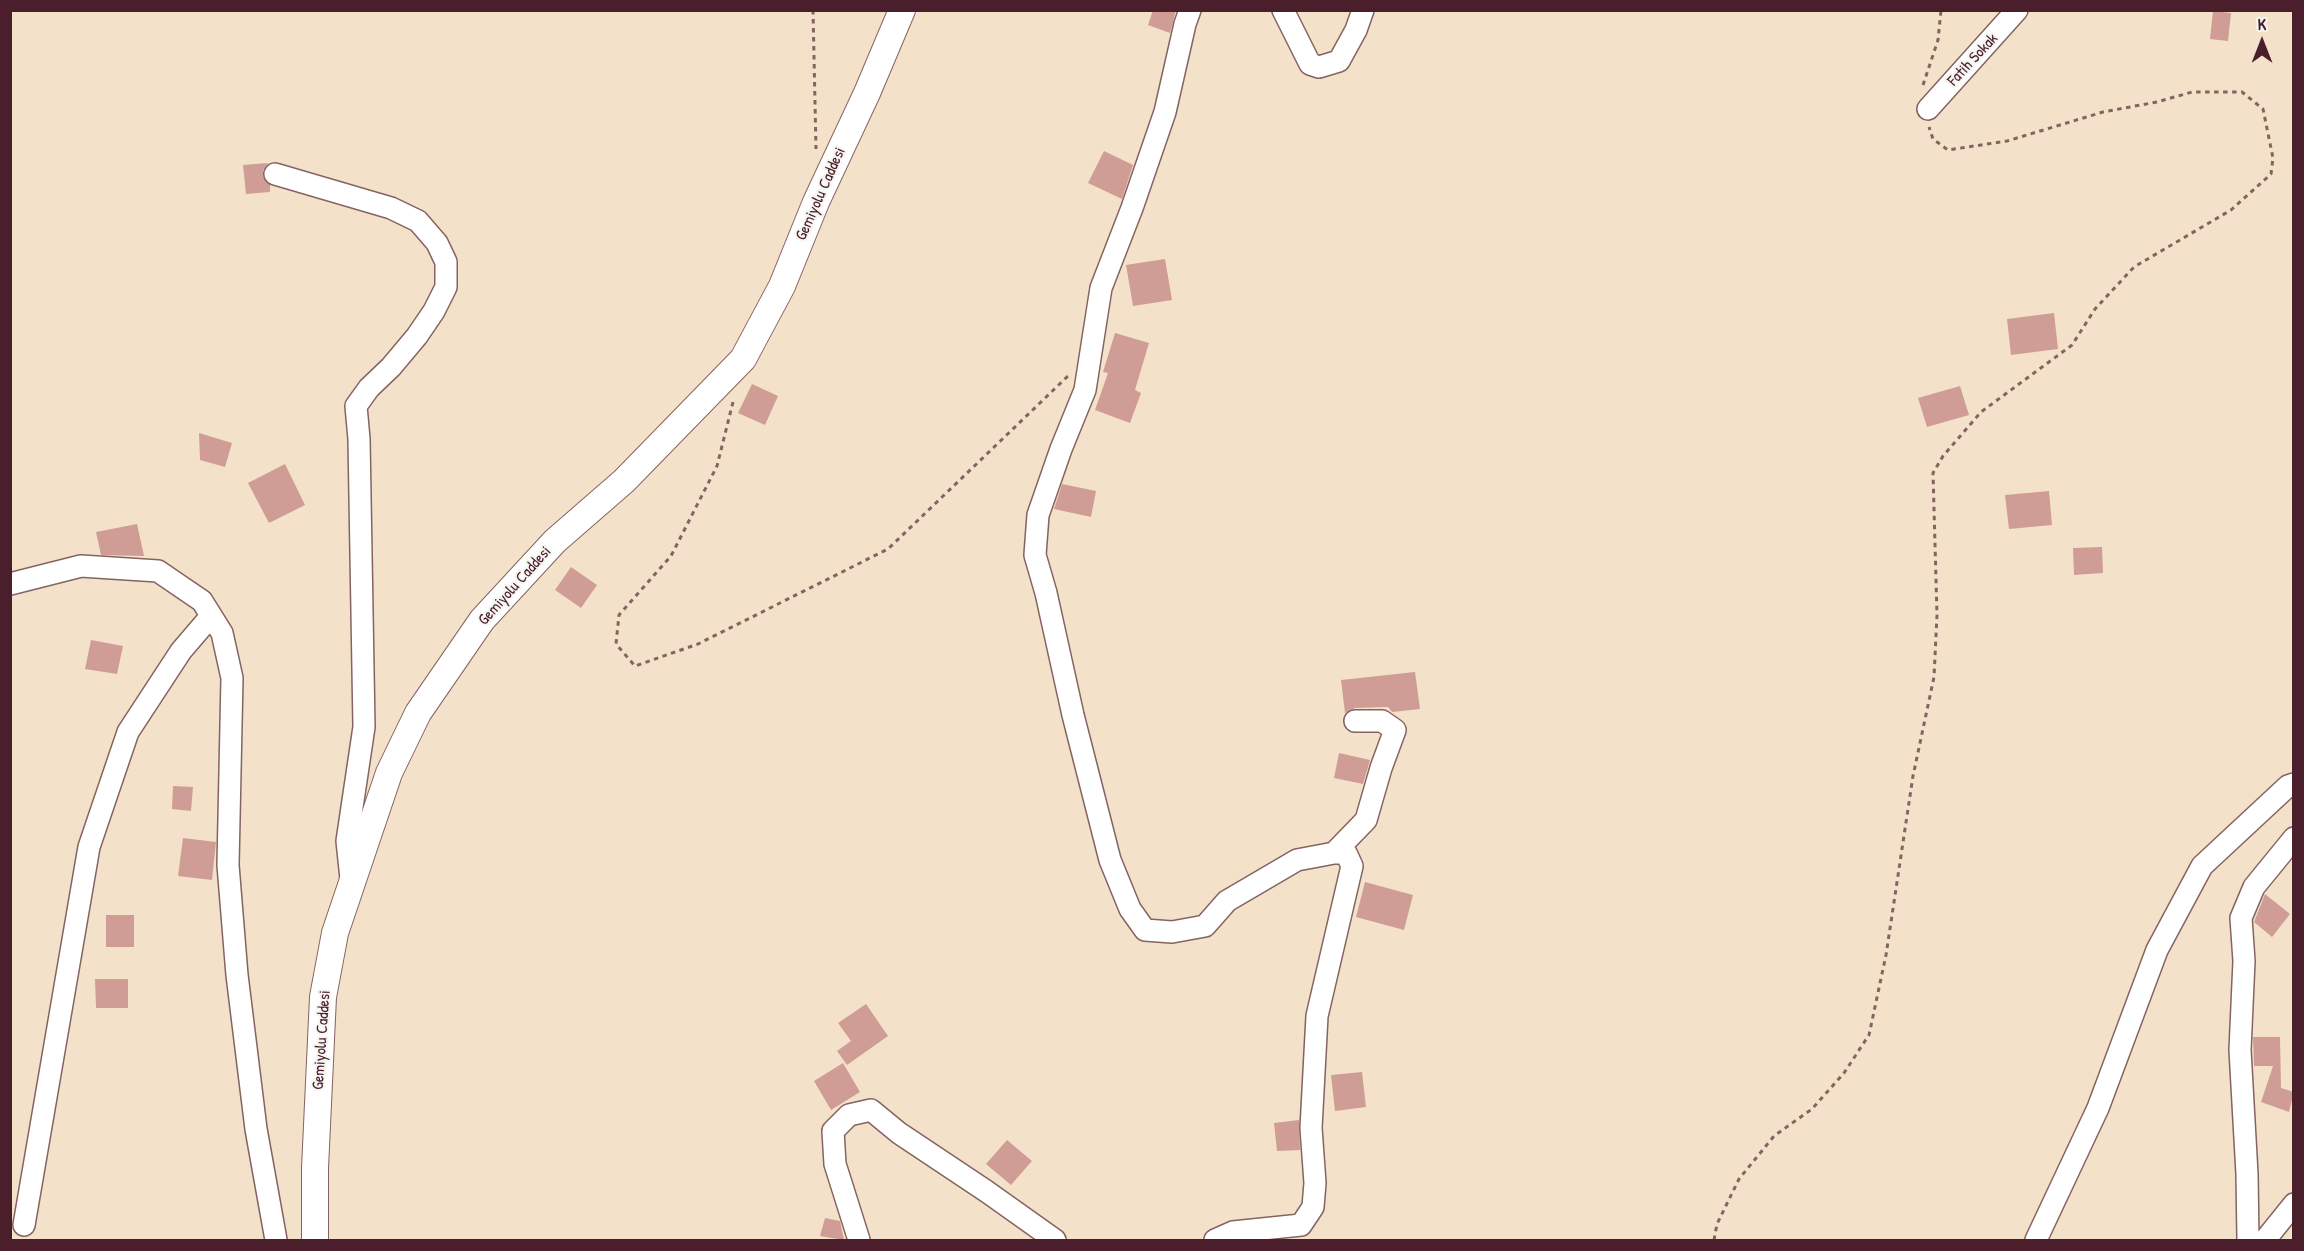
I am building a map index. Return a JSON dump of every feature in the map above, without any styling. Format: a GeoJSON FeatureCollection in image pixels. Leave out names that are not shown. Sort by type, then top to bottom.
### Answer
{"type":"FeatureCollection","features":[{"type":"Feature","properties":{"kind":"street","name":"Gemiyolu Caddesi"},"geometry":{"type":"LineString","coordinates":[[315,1240],[315,1168],[323,998],[335,933],[389,773],[418,713],[482,620],[555,541],[624,481],[743,359],[782,286],[816,201],[867,93],[902,10]]}},
{"type":"Feature","properties":{"kind":"street"},"geometry":{"type":"LineString","coordinates":[[1190,10],[1165,112],[1101,288],[1086,390],[1061,449],[1038,515],[1035,555],[1110,860],[1130,909],[1145,930],[1172,932],[1205,926],[1227,902],[1298,860],[1346,853],[1352,866],[1317,1016],[1311,1128],[1315,1183],[1313,1208],[1301,1225],[1233,1232],[1215,1240]]}},
{"type":"Feature","properties":{"kind":"street"},"geometry":{"type":"LineString","coordinates":[[1283,10],[1310,64],[1319,67],[1339,61],[1356,30],[1363,10]]}},
{"type":"Feature","properties":{"kind":"street","name":"Fatih Sokak"},"geometry":{"type":"LineString","coordinates":[[1928,109],[2017,10]]}},
{"type":"Feature","properties":{"kind":"street"},"geometry":{"type":"LineString","coordinates":[[275,174],[391,208],[418,221],[437,243],[446,262],[446,287],[434,310],[417,336],[391,367],[369,387],[356,406],[359,439],[364,727],[347,842],[351,880]]}},
{"type":"Feature","properties":{"kind":"street"},"geometry":{"type":"LineString","coordinates":[[10,584],[81,566],[158,571],[202,601],[222,633],[232,678],[228,865],[237,975],[256,1129],[276,1240]]}},
{"type":"Feature","properties":{"kind":"street"},"geometry":{"type":"LineString","coordinates":[[24,1225],[88,847],[128,732],[181,651],[211,616]]}},
{"type":"Feature","properties":{"kind":"street"},"geometry":{"type":"LineString","coordinates":[[1334,853],[1366,820],[1395,730],[1382,721],[1355,721]]}},
{"type":"Feature","properties":{"kind":"street"},"geometry":{"type":"LineString","coordinates":[[2036,1240],[2098,1108],[2157,951],[2202,866],[2288,786],[2294,784]]}},
{"type":"Feature","properties":{"kind":"street"},"geometry":{"type":"LineString","coordinates":[[2248,1240],[2240,1050],[2244,961],[2241,918],[2254,887],[2294,838]]}},
{"type":"Feature","properties":{"kind":"street"},"geometry":{"type":"LineString","coordinates":[[859,1240],[835,1164],[833,1131],[849,1115],[871,1110],[899,1133],[1055,1240]]}},
{"type":"Feature","properties":{"kind":"street"},"geometry":{"type":"LineString","coordinates":[[2265,1240],[2294,1204]]}},
{"type":"Feature","properties":{"kind":"path"},"geometry":{"type":"LineString","coordinates":[[813,10],[816,159]]}},
{"type":"Feature","properties":{"kind":"path"},"geometry":{"type":"LineString","coordinates":[[1714,1240],[1717,1224],[1739,1179],[1774,1136],[1812,1109],[1844,1073],[1869,1035],[1886,955],[1913,776],[1934,677],[1937,615],[1933,473],[1944,456],[1981,412],[2072,345],[2095,309],[2134,267],[2231,210],[2271,174],[2273,158],[2263,109],[2242,92],[2192,92],[2157,102],[2103,112],[2007,141],[1948,150],[1933,139],[1928,125],[1928,109],[1923,85],[1938,40],[1941,10]]}},
{"type":"Feature","properties":{"kind":"path"},"geometry":{"type":"LineString","coordinates":[[733,402],[717,466],[672,556],[619,615],[616,644],[635,666],[698,644],[888,549],[1091,353]]}},
{"type":"Feature","properties":{"kind":"building"},"geometry":{"type":"Polygon","coordinates":[[[1153,10],[1176,10],[1170,33],[1148,25],[1153,10]]]}},
{"type":"Feature","properties":{"kind":"building"},"geometry":{"type":"Polygon","coordinates":[[[2213,11],[2231,13],[2228,41],[2210,39],[2213,11]]]}},
{"type":"Feature","properties":{"kind":"building"},"geometry":{"type":"Polygon","coordinates":[[[1104,151],[1133,165],[1122,199],[1088,183],[1104,151]]]}},
{"type":"Feature","properties":{"kind":"building"},"geometry":{"type":"Polygon","coordinates":[[[268,163],[263,170],[263,176],[270,185],[270,192],[246,194],[243,165],[268,163]]]}},
{"type":"Feature","properties":{"kind":"building"},"geometry":{"type":"Polygon","coordinates":[[[1165,259],[1172,300],[1133,306],[1126,265],[1165,259]]]}},
{"type":"Feature","properties":{"kind":"building"},"geometry":{"type":"Polygon","coordinates":[[[2054,313],[2058,349],[2011,355],[2007,319],[2054,313]]]}},
{"type":"Feature","properties":{"kind":"building"},"geometry":{"type":"Polygon","coordinates":[[[1115,333],[1149,343],[1135,390],[1141,393],[1130,423],[1095,410],[1108,373],[1103,372],[1115,333]]]}},
{"type":"Feature","properties":{"kind":"building"},"geometry":{"type":"Polygon","coordinates":[[[752,384],[778,396],[765,425],[738,413],[752,384]]]}},
{"type":"Feature","properties":{"kind":"building"},"geometry":{"type":"Polygon","coordinates":[[[1960,386],[1969,415],[1927,427],[1918,398],[1960,386]]]}},
{"type":"Feature","properties":{"kind":"building"},"geometry":{"type":"Polygon","coordinates":[[[199,433],[232,443],[225,467],[200,460],[199,433]]]}},
{"type":"Feature","properties":{"kind":"building"},"geometry":{"type":"Polygon","coordinates":[[[285,464],[305,505],[269,523],[248,483],[285,464]]]}},
{"type":"Feature","properties":{"kind":"building"},"geometry":{"type":"Polygon","coordinates":[[[1062,484],[1096,491],[1091,517],[1054,509],[1062,484]]]}},
{"type":"Feature","properties":{"kind":"building"},"geometry":{"type":"Polygon","coordinates":[[[2049,491],[2052,525],[2009,529],[2005,495],[2049,491]]]}},
{"type":"Feature","properties":{"kind":"building"},"geometry":{"type":"Polygon","coordinates":[[[137,524],[144,556],[101,555],[96,532],[137,524]]]}},
{"type":"Feature","properties":{"kind":"building"},"geometry":{"type":"Polygon","coordinates":[[[2102,547],[2103,573],[2074,575],[2073,548],[2102,547]]]}},
{"type":"Feature","properties":{"kind":"building"},"geometry":{"type":"Polygon","coordinates":[[[571,567],[597,585],[581,608],[555,590],[571,567]]]}},
{"type":"Feature","properties":{"kind":"building"},"geometry":{"type":"Polygon","coordinates":[[[91,640],[123,646],[117,674],[85,669],[91,640]]]}},
{"type":"Feature","properties":{"kind":"building"},"geometry":{"type":"Polygon","coordinates":[[[1415,672],[1420,709],[1392,712],[1388,707],[1355,708],[1345,713],[1341,680],[1415,672]]]}},
{"type":"Feature","properties":{"kind":"building"},"geometry":{"type":"Polygon","coordinates":[[[1339,753],[1370,760],[1363,784],[1334,778],[1339,753]]]}},
{"type":"Feature","properties":{"kind":"building"},"geometry":{"type":"Polygon","coordinates":[[[173,786],[193,787],[191,811],[172,809],[173,786]]]}},
{"type":"Feature","properties":{"kind":"building"},"geometry":{"type":"Polygon","coordinates":[[[183,838],[216,842],[212,880],[178,876],[183,838]]]}},
{"type":"Feature","properties":{"kind":"building"},"geometry":{"type":"Polygon","coordinates":[[[1365,882],[1413,895],[1404,930],[1356,917],[1365,882]]]}},
{"type":"Feature","properties":{"kind":"building"},"geometry":{"type":"Polygon","coordinates":[[[2265,894],[2290,914],[2272,937],[2254,922],[2265,894]]]}},
{"type":"Feature","properties":{"kind":"building"},"geometry":{"type":"Polygon","coordinates":[[[106,915],[134,915],[134,947],[106,947],[106,915]]]}},
{"type":"Feature","properties":{"kind":"building"},"geometry":{"type":"Polygon","coordinates":[[[95,979],[128,979],[128,1008],[96,1008],[95,979]]]}},
{"type":"Feature","properties":{"kind":"building"},"geometry":{"type":"Polygon","coordinates":[[[866,1004],[888,1036],[847,1065],[837,1051],[851,1041],[838,1023],[866,1004]]]}},
{"type":"Feature","properties":{"kind":"building"},"geometry":{"type":"Polygon","coordinates":[[[2253,1037],[2280,1037],[2281,1088],[2294,1092],[2289,1112],[2261,1102],[2273,1066],[2254,1066],[2253,1037]]]}},
{"type":"Feature","properties":{"kind":"building"},"geometry":{"type":"Polygon","coordinates":[[[843,1063],[860,1092],[831,1110],[814,1081],[843,1063]]]}},
{"type":"Feature","properties":{"kind":"building"},"geometry":{"type":"Polygon","coordinates":[[[1362,1072],[1366,1107],[1335,1111],[1331,1075],[1362,1072]]]}},
{"type":"Feature","properties":{"kind":"building"},"geometry":{"type":"Polygon","coordinates":[[[1299,1120],[1300,1150],[1277,1151],[1274,1123],[1299,1120]]]}},
{"type":"Feature","properties":{"kind":"building"},"geometry":{"type":"Polygon","coordinates":[[[1007,1140],[1032,1161],[1011,1185],[986,1164],[1007,1140]]]}},
{"type":"Feature","properties":{"kind":"building"},"geometry":{"type":"Polygon","coordinates":[[[825,1218],[840,1221],[844,1240],[820,1236],[825,1218]]]}}]}
